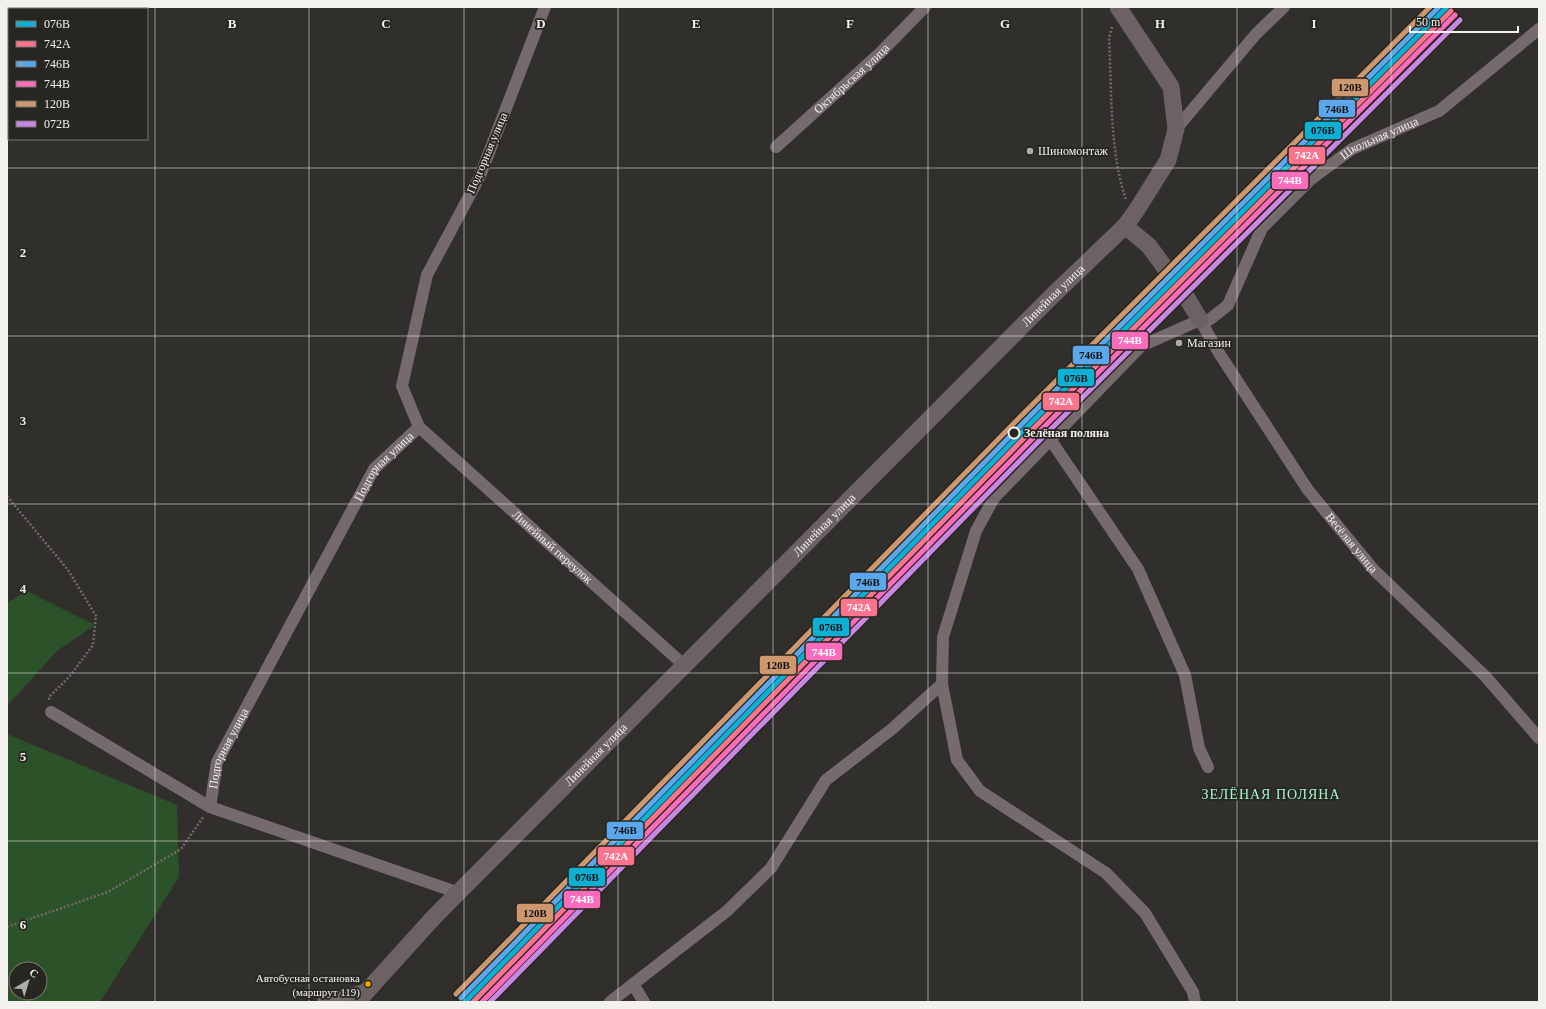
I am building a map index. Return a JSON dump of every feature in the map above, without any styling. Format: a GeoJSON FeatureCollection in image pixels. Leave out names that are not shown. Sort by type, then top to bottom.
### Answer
{"type":"FeatureCollection","features":[{"type":"Feature","properties":{"kind":"street","name":"Подгорная улица"},"geometry":{"type":"LineString","coordinates":[[210,807],[217,762],[374,469],[419,427],[402,386],[427,276],[480,176],[545,7]]}},
{"type":"Feature","properties":{"kind":"street","name":"Октябрьская улица"},"geometry":{"type":"LineString","coordinates":[[776,147],[879,54],[925,7]]}},
{"type":"Feature","properties":{"kind":"street"},"geometry":{"type":"LineString","coordinates":[[1118,7],[1171,87],[1176,129]]}},
{"type":"Feature","properties":{"kind":"street","name":"Линейная улица"},"geometry":{"type":"LineString","coordinates":[[357,1002],[434,918],[1052,296],[1128,222],[1168,160],[1176,129],[1256,34],[1284,7]]}},
{"type":"Feature","properties":{"kind":"street","name":"Школьная улица"},"geometry":{"type":"LineString","coordinates":[[1195,1002],[1193,992],[1146,914],[1106,873],[980,791],[957,760],[942,684],[943,637],[976,531],[994,498],[1141,346],[1200,320],[1209,320],[1228,305],[1262,228],[1310,180],[1352,148],[1439,111],[1539,29]]}},
{"type":"Feature","properties":{"kind":"street"},"geometry":{"type":"LineString","coordinates":[[1128,222],[1149,246],[1187,298],[1200,320]]}},
{"type":"Feature","properties":{"kind":"street","name":"Весёлая улица"},"geometry":{"type":"LineString","coordinates":[[1200,320],[1219,354],[1308,490],[1374,570],[1486,677],[1539,738]]}},
{"type":"Feature","properties":{"kind":"street","name":"Линейный переулок"},"geometry":{"type":"LineString","coordinates":[[419,427],[685,666]]}},
{"type":"Feature","properties":{"kind":"street"},"geometry":{"type":"LineString","coordinates":[[1050,439],[1138,569],[1185,675],[1199,748],[1208,767]]}},
{"type":"Feature","properties":{"kind":"street"},"geometry":{"type":"LineString","coordinates":[[610,1002],[727,911],[770,868],[826,780],[892,729],[942,684]]}},
{"type":"Feature","properties":{"kind":"street"},"geometry":{"type":"LineString","coordinates":[[51,712],[210,807],[459,893]]}},
{"type":"Feature","properties":{"kind":"street"},"geometry":{"type":"LineString","coordinates":[[633,984],[644,1002]]}},
{"type":"Feature","properties":{"kind":"street"},"geometry":{"type":"LineString","coordinates":[[323,1002],[371,988]]}},
{"type":"Feature","properties":{"kind":"path"},"geometry":{"type":"LineString","coordinates":[[1113,26],[1109,38],[1117,172],[1128,222]]}},
{"type":"Feature","properties":{"kind":"path"},"geometry":{"type":"LineString","coordinates":[[7,496],[68,570],[96,616],[93,645],[69,677],[49,697],[51,712]]}},
{"type":"Feature","properties":{"kind":"path"},"geometry":{"type":"LineString","coordinates":[[7,927],[108,892],[182,849],[210,807]]}},
{"type":"Feature","properties":{"kind":"green space"},"geometry":{"type":"Polygon","coordinates":[[[27,591],[95,625],[57,651],[7,706],[7,603],[27,591]]]}},
{"type":"Feature","properties":{"kind":"green space"},"geometry":{"type":"Polygon","coordinates":[[[7,734],[177,805],[179,877],[100,1002],[7,1002],[7,734]]]}},
{"type":"Feature","properties":{"kind":"transit line","name":"120В"},"geometry":{"type":"LineString","coordinates":[[456,994],[1020,417],[1430,7]]}},
{"type":"Feature","properties":{"kind":"transit line","name":"746В"},"geometry":{"type":"LineString","coordinates":[[461,998],[1025,421],[1439,7]]}},
{"type":"Feature","properties":{"kind":"transit line","name":"076В"},"geometry":{"type":"LineString","coordinates":[[465,1002],[1029,425],[1447,7]]}},
{"type":"Feature","properties":{"kind":"transit line","name":"742А"},"geometry":{"type":"LineString","coordinates":[[473,1002],[1033,429],[1451,11]]}},
{"type":"Feature","properties":{"kind":"transit line","name":"744В"},"geometry":{"type":"LineString","coordinates":[[482,1002],[1038,433],[1455,15]]}},
{"type":"Feature","properties":{"kind":"transit line","name":"072В"},"geometry":{"type":"LineString","coordinates":[[490,1002],[1042,438],[1460,20]]}},
{"type":"Feature","properties":{"kind":"place","name":"Шиномонтаж"},"geometry":{"type":"Point","coordinates":[1030,151]}},
{"type":"Feature","properties":{"kind":"place","name":"Магазин"},"geometry":{"type":"Point","coordinates":[1179,343]}},
{"type":"Feature","properties":{"kind":"place","name":"Зелёная поляна"},"geometry":{"type":"Point","coordinates":[1014,433]}},
{"type":"Feature","properties":{"kind":"place","name":"Автобусная остановка (маршрут 119)"},"geometry":{"type":"Point","coordinates":[368,984]}},
{"type":"Feature","properties":{"kind":"district","name":"ЗЕЛЁНАЯ ПОЛЯНА"},"geometry":{"type":"Point","coordinates":[1271,794]}}]}
